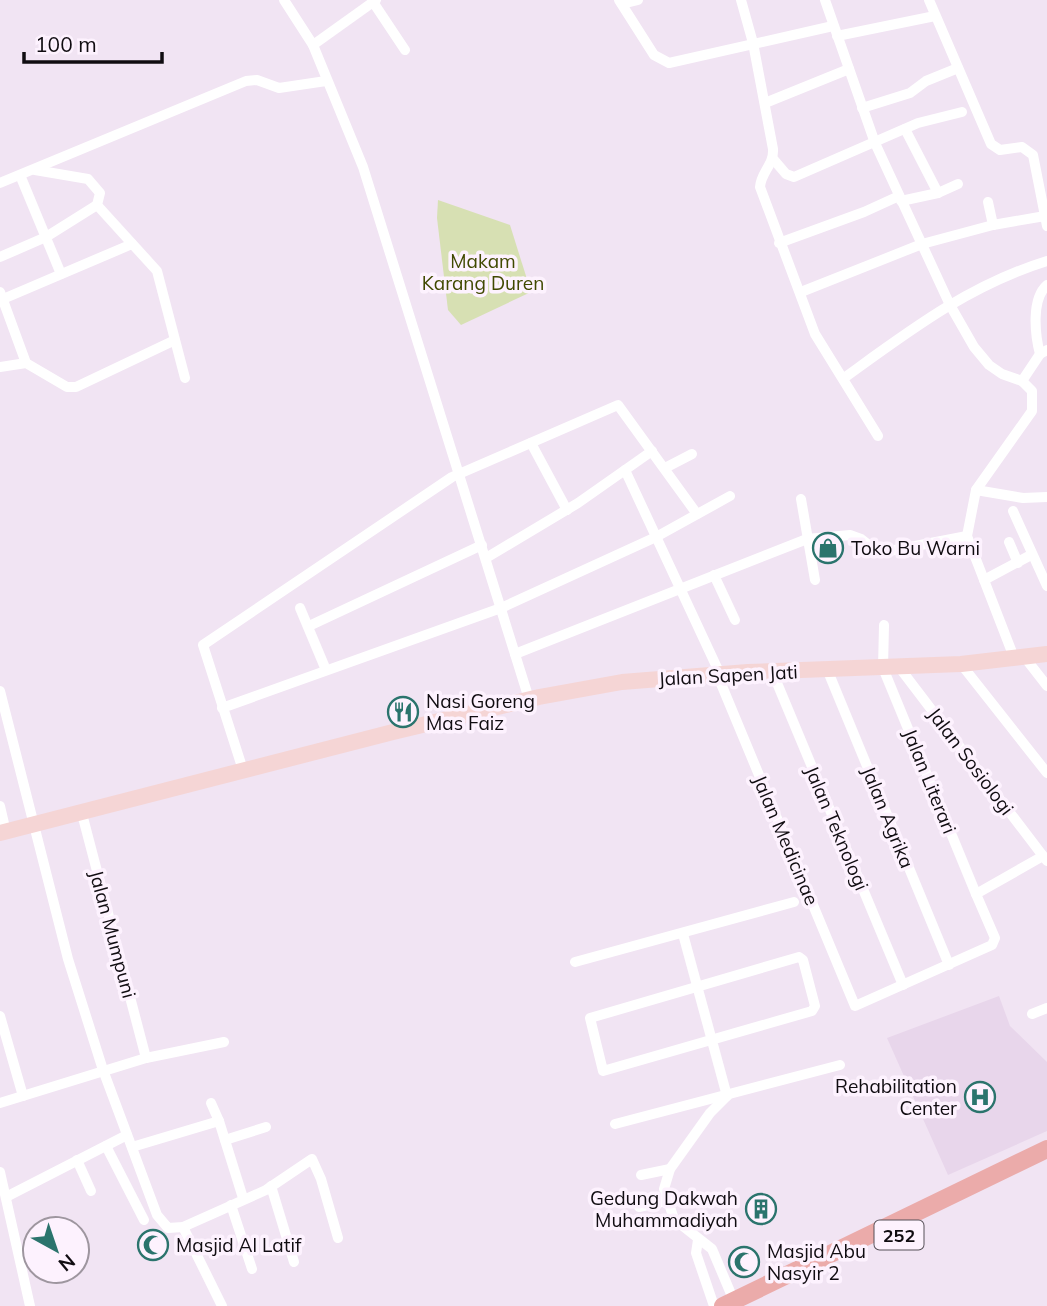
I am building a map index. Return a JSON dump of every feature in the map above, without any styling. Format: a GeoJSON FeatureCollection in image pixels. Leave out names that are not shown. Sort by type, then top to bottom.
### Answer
{"type":"FeatureCollection","features":[{"type":"Feature","properties":{"kind":"main road","name":"252"},"geometry":{"type":"LineString","coordinates":[[736,1304],[1047,1149]]}},
{"type":"Feature","properties":{"kind":"main road","name":"252"},"geometry":{"type":"LineString","coordinates":[[736,1304],[1047,1162]]}},
{"type":"Feature","properties":{"kind":"street"},"geometry":{"type":"LineString","coordinates":[[284,0],[313,45],[363,167],[529,699]]}},
{"type":"Feature","properties":{"kind":"street"},"geometry":{"type":"LineString","coordinates":[[638,0],[620,2],[654,55],[663,62],[677,63],[753,43],[936,16]]}},
{"type":"Feature","properties":{"kind":"street"},"geometry":{"type":"LineString","coordinates":[[741,0],[753,43],[774,160],[786,174],[794,177],[905,129],[962,112]]}},
{"type":"Feature","properties":{"kind":"street"},"geometry":{"type":"LineString","coordinates":[[825,0],[875,143],[950,304],[974,347],[989,365],[1002,374],[1022,381],[1032,391],[1034,404],[1018,433],[976,490],[967,536],[984,580],[1021,659],[1047,686]]}},
{"type":"Feature","properties":{"kind":"street"},"geometry":{"type":"LineString","coordinates":[[802,292],[922,244],[993,225],[1046,221],[1032,153],[1022,147],[1004,151],[993,147],[929,0]]}},
{"type":"Feature","properties":{"kind":"street"},"geometry":{"type":"LineString","coordinates":[[313,45],[374,1],[405,50]]}},
{"type":"Feature","properties":{"kind":"street"},"geometry":{"type":"LineString","coordinates":[[862,108],[910,93],[926,81],[958,68]]}},
{"type":"Feature","properties":{"kind":"street"},"geometry":{"type":"LineString","coordinates":[[765,103],[849,69]]}},
{"type":"Feature","properties":{"kind":"street"},"geometry":{"type":"LineString","coordinates":[[0,183],[246,80],[257,80],[279,88],[326,82]]}},
{"type":"Feature","properties":{"kind":"street"},"geometry":{"type":"LineString","coordinates":[[905,129],[939,193]]}},
{"type":"Feature","properties":{"kind":"street"},"geometry":{"type":"LineString","coordinates":[[774,160],[762,176],[760,187],[779,243],[802,292],[820,344],[878,436]]}},
{"type":"Feature","properties":{"kind":"street"},"geometry":{"type":"LineString","coordinates":[[0,257],[46,237],[97,205],[100,192],[88,179],[34,170]]}},
{"type":"Feature","properties":{"kind":"street"},"geometry":{"type":"LineString","coordinates":[[20,175],[61,274]]}},
{"type":"Feature","properties":{"kind":"street"},"geometry":{"type":"LineString","coordinates":[[779,243],[900,198],[939,193],[958,184]]}},
{"type":"Feature","properties":{"kind":"street"},"geometry":{"type":"LineString","coordinates":[[988,202],[993,225]]}},
{"type":"Feature","properties":{"kind":"street"},"geometry":{"type":"LineString","coordinates":[[97,205],[157,271],[173,341],[185,378]]}},
{"type":"Feature","properties":{"kind":"street"},"geometry":{"type":"LineString","coordinates":[[26,363],[2,295],[132,244]]}},
{"type":"Feature","properties":{"kind":"street"},"geometry":{"type":"LineString","coordinates":[[844,379],[950,304],[989,281],[1047,261]]}},
{"type":"Feature","properties":{"kind":"street"},"geometry":{"type":"LineString","coordinates":[[1022,381],[1043,352],[1036,323],[1043,301],[1040,293],[1047,285]]}},
{"type":"Feature","properties":{"kind":"street"},"geometry":{"type":"LineString","coordinates":[[0,367],[26,363],[67,387],[76,387],[173,341]]}},
{"type":"Feature","properties":{"kind":"street"},"geometry":{"type":"LineString","coordinates":[[243,771],[203,645],[459,474],[618,405],[697,514]]}},
{"type":"Feature","properties":{"kind":"street"},"geometry":{"type":"LineString","coordinates":[[531,443],[567,510]]}},
{"type":"Feature","properties":{"kind":"street"},"geometry":{"type":"LineString","coordinates":[[486,558],[567,510],[652,451]]}},
{"type":"Feature","properties":{"kind":"street"},"geometry":{"type":"LineString","coordinates":[[665,468],[692,454]]}},
{"type":"Feature","properties":{"kind":"street","name":"Jalan Medicinae"},"geometry":{"type":"LineString","coordinates":[[625,470],[719,674],[855,1006],[903,985]]}},
{"type":"Feature","properties":{"kind":"street"},"geometry":{"type":"LineString","coordinates":[[976,490],[1023,498],[1047,497]]}},
{"type":"Feature","properties":{"kind":"street"},"geometry":{"type":"LineString","coordinates":[[222,708],[501,608],[656,537],[730,496]]}},
{"type":"Feature","properties":{"kind":"street"},"geometry":{"type":"LineString","coordinates":[[801,499],[815,580]]}},
{"type":"Feature","properties":{"kind":"street"},"geometry":{"type":"LineString","coordinates":[[1013,511],[1047,586]]}},
{"type":"Feature","properties":{"kind":"street"},"geometry":{"type":"LineString","coordinates":[[515,654],[807,539],[849,535],[861,539],[879,553],[967,536]]}},
{"type":"Feature","properties":{"kind":"street"},"geometry":{"type":"LineString","coordinates":[[1009,542],[1018,563]]}},
{"type":"Feature","properties":{"kind":"street"},"geometry":{"type":"LineString","coordinates":[[309,626],[482,545]]}},
{"type":"Feature","properties":{"kind":"street"},"geometry":{"type":"LineString","coordinates":[[984,580],[1031,555]]}},
{"type":"Feature","properties":{"kind":"street"},"geometry":{"type":"LineString","coordinates":[[714,575],[735,620]]}},
{"type":"Feature","properties":{"kind":"street"},"geometry":{"type":"LineString","coordinates":[[300,608],[309,626],[313,650],[326,670]]}},
{"type":"Feature","properties":{"kind":"street"},"geometry":{"type":"LineString","coordinates":[[884,625],[891,667]]}},
{"type":"Feature","properties":{"kind":"street","name":"Jalan Sapen Jati"},"geometry":{"type":"LineString","coordinates":[[3,832],[81,810],[529,699],[632,681],[772,671],[961,664],[1047,654]]}},
{"type":"Feature","properties":{"kind":"street"},"geometry":{"type":"LineString","coordinates":[[961,664],[1047,773]]}},
{"type":"Feature","properties":{"kind":"street","name":"Jalan Sosiologi"},"geometry":{"type":"LineString","coordinates":[[891,667],[1045,859]]}},
{"type":"Feature","properties":{"kind":"street","name":"Jalan Literari"},"geometry":{"type":"LineString","coordinates":[[891,667],[995,938],[989,947],[949,965]]}},
{"type":"Feature","properties":{"kind":"street","name":"Jalan Agrika"},"geometry":{"type":"LineString","coordinates":[[827,669],[949,965]]}},
{"type":"Feature","properties":{"kind":"street","name":"Jalan Teknologi"},"geometry":{"type":"LineString","coordinates":[[772,671],[903,985]]}},
{"type":"Feature","properties":{"kind":"street"},"geometry":{"type":"LineString","coordinates":[[0,691],[68,959],[103,1070],[157,1215],[168,1228],[183,1227],[271,1186],[307,1160],[314,1160],[338,1238]]}},
{"type":"Feature","properties":{"kind":"street"},"geometry":{"type":"LineString","coordinates":[[0,806],[3,832]]}},
{"type":"Feature","properties":{"kind":"street","name":"Jalan Mumpuni"},"geometry":{"type":"LineString","coordinates":[[81,810],[146,1058]]}},
{"type":"Feature","properties":{"kind":"street"},"geometry":{"type":"LineString","coordinates":[[976,894],[1045,859]]}},
{"type":"Feature","properties":{"kind":"street"},"geometry":{"type":"LineString","coordinates":[[575,962],[794,902]]}},
{"type":"Feature","properties":{"kind":"street"},"geometry":{"type":"LineString","coordinates":[[682,934],[727,1097]]}},
{"type":"Feature","properties":{"kind":"street"},"geometry":{"type":"LineString","coordinates":[[797,957],[803,960],[814,1010],[712,1039],[603,1071],[590,1017],[797,957]]}},
{"type":"Feature","properties":{"kind":"street"},"geometry":{"type":"LineString","coordinates":[[903,985],[949,965]]}},
{"type":"Feature","properties":{"kind":"street"},"geometry":{"type":"LineString","coordinates":[[1031,1014],[1047,1008]]}},
{"type":"Feature","properties":{"kind":"street"},"geometry":{"type":"LineString","coordinates":[[1,1022],[23,1096]]}},
{"type":"Feature","properties":{"kind":"street"},"geometry":{"type":"LineString","coordinates":[[0,1103],[146,1058],[224,1042]]}},
{"type":"Feature","properties":{"kind":"street"},"geometry":{"type":"LineString","coordinates":[[0,1065],[13,1062]]}},
{"type":"Feature","properties":{"kind":"street"},"geometry":{"type":"LineString","coordinates":[[615,1124],[727,1097],[840,1065]]}},
{"type":"Feature","properties":{"kind":"street"},"geometry":{"type":"LineString","coordinates":[[727,1097],[710,1113],[665,1178],[666,1201],[674,1219],[713,1251],[736,1304]]}},
{"type":"Feature","properties":{"kind":"street"},"geometry":{"type":"LineString","coordinates":[[211,1103],[243,1198]]}},
{"type":"Feature","properties":{"kind":"street"},"geometry":{"type":"LineString","coordinates":[[132,1147],[219,1121]]}},
{"type":"Feature","properties":{"kind":"street"},"geometry":{"type":"LineString","coordinates":[[225,1140],[266,1127]]}},
{"type":"Feature","properties":{"kind":"street"},"geometry":{"type":"LineString","coordinates":[[6,1198],[127,1135]]}},
{"type":"Feature","properties":{"kind":"street"},"geometry":{"type":"LineString","coordinates":[[106,1146],[144,1220]]}},
{"type":"Feature","properties":{"kind":"street"},"geometry":{"type":"LineString","coordinates":[[77,1160],[91,1191]]}},
{"type":"Feature","properties":{"kind":"street"},"geometry":{"type":"LineString","coordinates":[[641,1175],[670,1169]]}},
{"type":"Feature","properties":{"kind":"street"},"geometry":{"type":"LineString","coordinates":[[0,1172],[30,1306]]}},
{"type":"Feature","properties":{"kind":"street"},"geometry":{"type":"LineString","coordinates":[[271,1186],[294,1262]]}},
{"type":"Feature","properties":{"kind":"street"},"geometry":{"type":"LineString","coordinates":[[639,1208],[666,1201]]}},
{"type":"Feature","properties":{"kind":"street"},"geometry":{"type":"LineString","coordinates":[[231,1205],[252,1269]]}},
{"type":"Feature","properties":{"kind":"street"},"geometry":{"type":"LineString","coordinates":[[133,1225],[157,1215]]}},
{"type":"Feature","properties":{"kind":"street"},"geometry":{"type":"LineString","coordinates":[[183,1227],[221,1303]]}},
{"type":"Feature","properties":{"kind":"street"},"geometry":{"type":"LineString","coordinates":[[698,1240],[697,1256],[714,1306]]}},
{"type":"Feature","properties":{"kind":"shaded area","name":"Rehabilitation Center"},"geometry":{"type":"Polygon","coordinates":[[[999,996],[1010,1026],[1047,1062],[1047,1131],[948,1175],[887,1038],[999,996]]]}},
{"type":"Feature","properties":{"kind":"green space","name":"Makam Karang Duren"},"geometry":{"type":"Polygon","coordinates":[[[438,200],[510,225],[531,292],[461,325],[448,310],[437,218],[438,200]]]}},
{"type":"Feature","properties":{"kind":"place","name":"Toko Bu Warni"},"geometry":{"type":"Point","coordinates":[828,548]}},
{"type":"Feature","properties":{"kind":"place","name":"Nasi Goreng Mas Faiz"},"geometry":{"type":"Point","coordinates":[403,712]}},
{"type":"Feature","properties":{"kind":"place","name":"Rehabilitation Center"},"geometry":{"type":"Point","coordinates":[980,1097]}},
{"type":"Feature","properties":{"kind":"place","name":"Gedung Dakwah Muhammadiyah"},"geometry":{"type":"Point","coordinates":[761,1209]}},
{"type":"Feature","properties":{"kind":"place","name":"Masjid Al Latif"},"geometry":{"type":"Point","coordinates":[153,1245]}},
{"type":"Feature","properties":{"kind":"place","name":"Masjid Abu Nasyir 2"},"geometry":{"type":"Point","coordinates":[744,1262]}}]}
